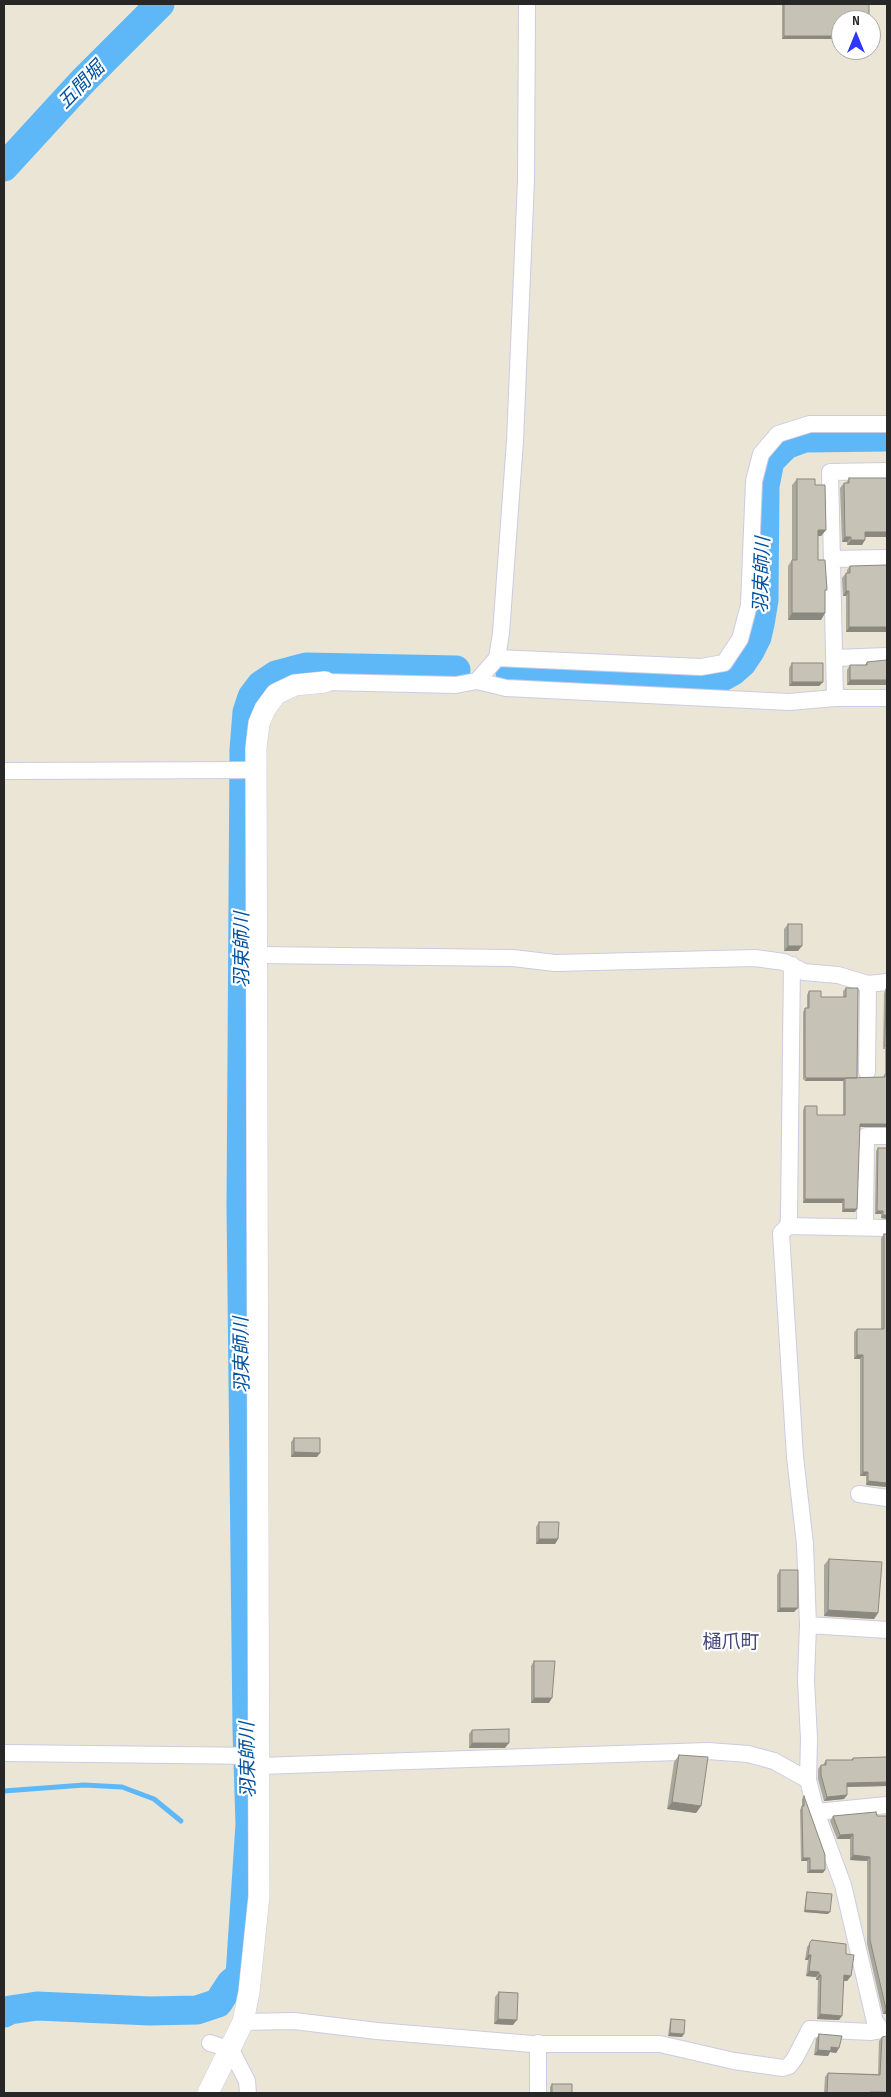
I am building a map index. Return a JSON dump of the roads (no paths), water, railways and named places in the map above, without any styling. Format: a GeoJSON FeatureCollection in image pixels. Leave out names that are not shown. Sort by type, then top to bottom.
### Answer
{"type":"FeatureCollection","features":[{"type":"Feature","properties":{"kind":"street"},"geometry":{"type":"LineString","coordinates":[[477,681],[497,658],[501,633],[514,441],[526,180],[527,4]]}},
{"type":"Feature","properties":{"kind":"street"},"geometry":{"type":"LineString","coordinates":[[497,658],[701,668],[724,663],[740,639],[749,605],[754,481],[760,454],[778,434],[810,424],[887,424]]}},
{"type":"Feature","properties":{"kind":"street"},"geometry":{"type":"LineString","coordinates":[[835,698],[830,472],[887,471]]}},
{"type":"Feature","properties":{"kind":"street"},"geometry":{"type":"LineString","coordinates":[[832,559],[887,558]]}},
{"type":"Feature","properties":{"kind":"street"},"geometry":{"type":"LineString","coordinates":[[835,658],[887,656]]}},
{"type":"Feature","properties":{"kind":"street"},"geometry":{"type":"LineString","coordinates":[[208,2093],[244,2022],[259,1896],[256,770],[259,723],[265,709],[276,694],[295,685],[325,682],[456,685],[477,681],[506,688],[789,702],[835,698],[887,698]]}},
{"type":"Feature","properties":{"kind":"street"},"geometry":{"type":"LineString","coordinates":[[4,772],[256,770]]}},
{"type":"Feature","properties":{"kind":"street"},"geometry":{"type":"LineString","coordinates":[[257,955],[513,958],[555,963],[755,958],[792,965],[804,972],[838,976],[868,984],[887,982]]}},
{"type":"Feature","properties":{"kind":"street"},"geometry":{"type":"LineString","coordinates":[[792,965],[788,1226],[781,1233],[795,1457],[805,1544],[808,1625],[806,1680],[809,1739],[808,1780],[816,1812],[843,1885],[875,2022],[885,2030]]}},
{"type":"Feature","properties":{"kind":"street"},"geometry":{"type":"LineString","coordinates":[[867,1072],[868,984]]}},
{"type":"Feature","properties":{"kind":"street"},"geometry":{"type":"LineString","coordinates":[[865,1227],[866,1136],[887,1136]]}},
{"type":"Feature","properties":{"kind":"street"},"geometry":{"type":"LineString","coordinates":[[788,1226],[887,1228]]}},
{"type":"Feature","properties":{"kind":"street"},"geometry":{"type":"LineString","coordinates":[[859,1494],[887,1498]]}},
{"type":"Feature","properties":{"kind":"street"},"geometry":{"type":"LineString","coordinates":[[808,1625],[887,1630]]}},
{"type":"Feature","properties":{"kind":"street"},"geometry":{"type":"LineString","coordinates":[[4,1753],[259,1761],[708,1751],[748,1754],[774,1761],[808,1780]]}},
{"type":"Feature","properties":{"kind":"street"},"geometry":{"type":"LineString","coordinates":[[816,1812],[887,1805]]}},
{"type":"Feature","properties":{"kind":"street"},"geometry":{"type":"LineString","coordinates":[[244,2022],[294,2020],[377,2031],[538,2043],[660,2044],[734,2061],[783,2068],[789,2066],[795,2058],[810,2029],[871,2032],[885,2030]]}},
{"type":"Feature","properties":{"kind":"street"},"geometry":{"type":"LineString","coordinates":[[210,2043],[231,2050],[247,2081],[248,2093]]}},
{"type":"Feature","properties":{"kind":"street"},"geometry":{"type":"LineString","coordinates":[[538,2043],[544,2092]]}},
{"type":"Feature","properties":{"kind":"waterway","name":"五間堀"},"geometry":{"type":"LineString","coordinates":[[4,167],[82,82],[160,4]]}},
{"type":"Feature","properties":{"kind":"waterway","name":"羽束師川"},"geometry":{"type":"LineString","coordinates":[[510,673],[706,679],[724,676],[733,671],[742,663],[750,651],[757,637],[760,624],[764,600],[765,486],[770,461],[786,445],[805,438],[887,437]]}},
{"type":"Feature","properties":{"kind":"waterway","name":"羽束師川"},"geometry":{"type":"LineString","coordinates":[[4,2013],[10,2010],[37,2006],[150,2011],[197,2010],[218,2003],[231,1983],[240,1976],[250,1824],[247,1730],[241,1206],[244,750],[247,712],[252,697],[261,685],[276,675],[306,667],[456,670]]}},
{"type":"Feature","properties":{"kind":"waterway"},"geometry":{"type":"LineString","coordinates":[[4,1791],[84,1785],[122,1787],[154,1799],[181,1821]]}},
{"type":"Feature","properties":{"kind":"district","name":"樋爪町"},"geometry":{"type":"Point","coordinates":[731,1643]}}]}
